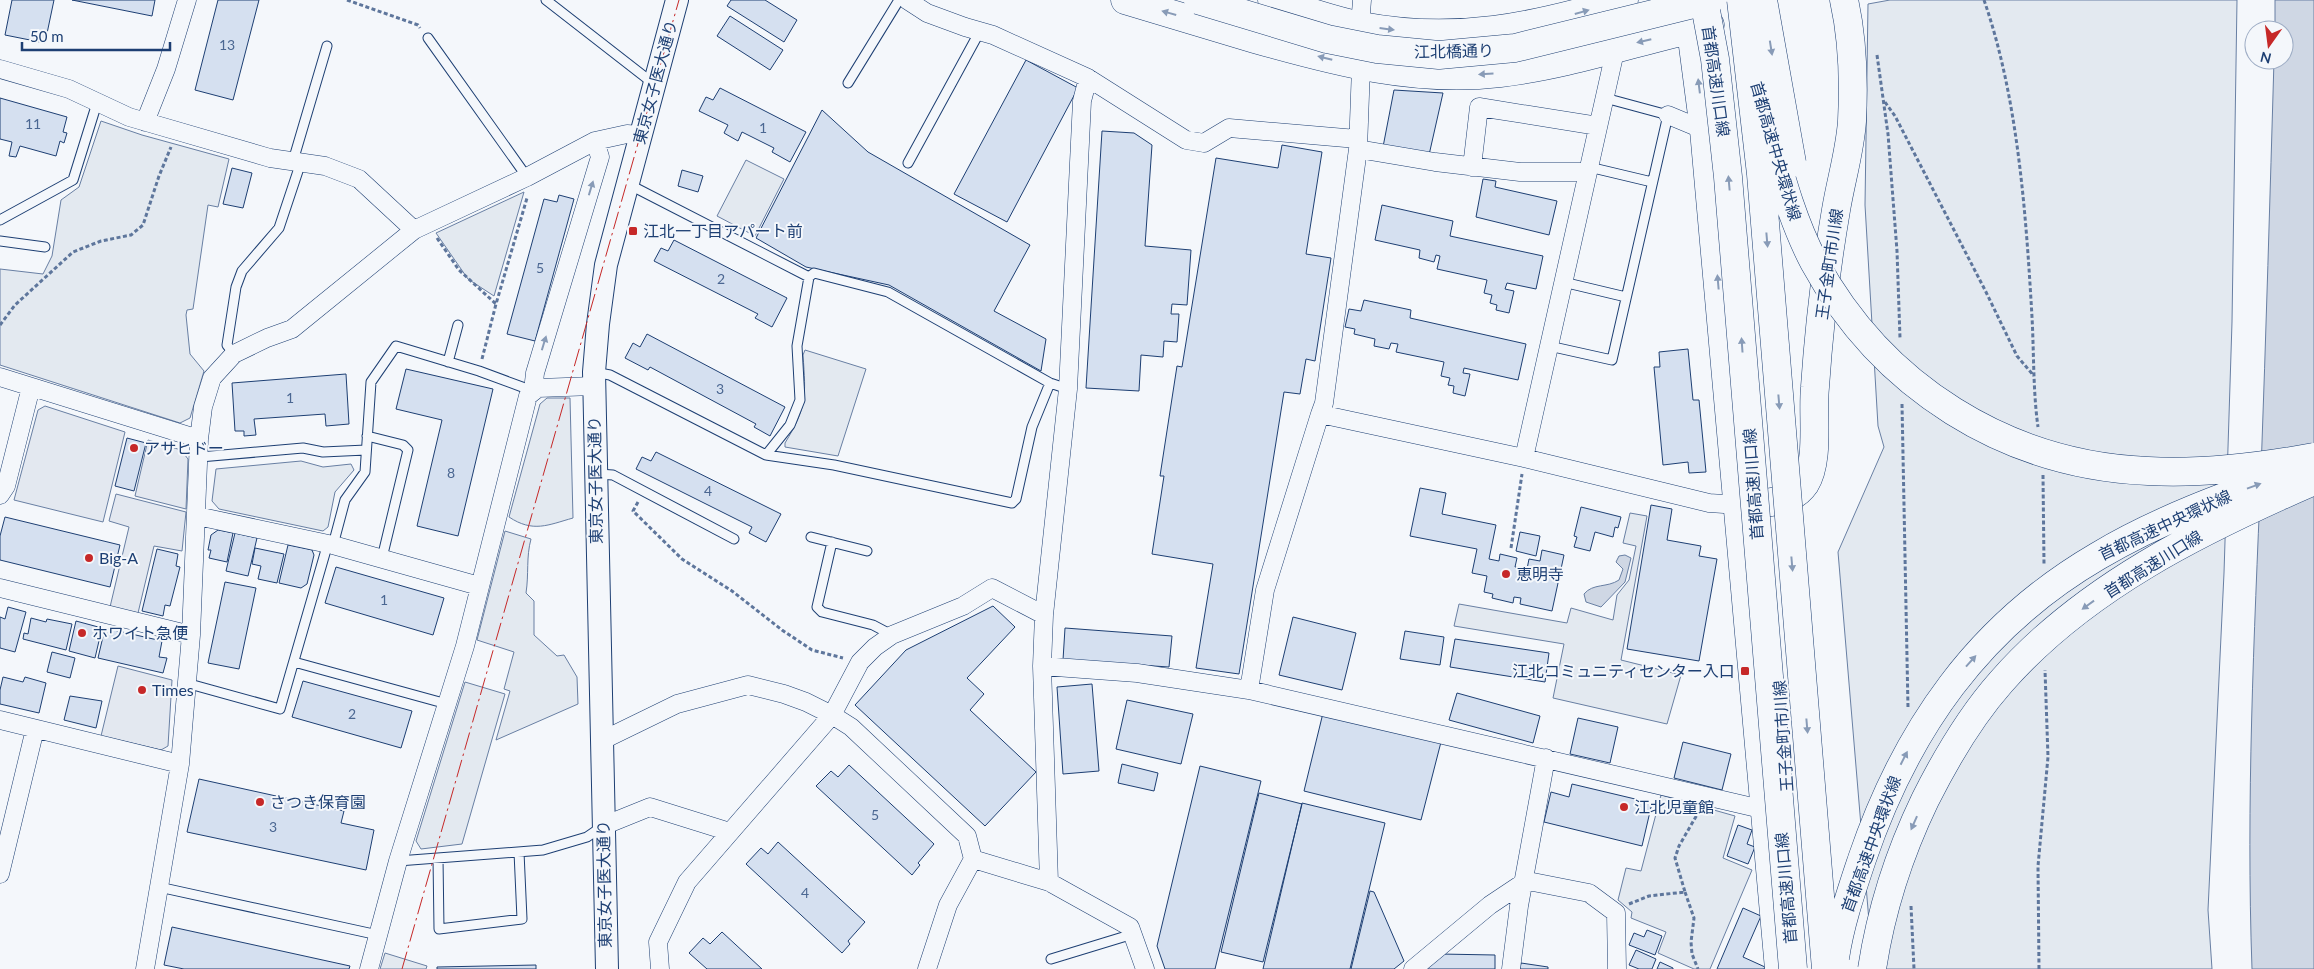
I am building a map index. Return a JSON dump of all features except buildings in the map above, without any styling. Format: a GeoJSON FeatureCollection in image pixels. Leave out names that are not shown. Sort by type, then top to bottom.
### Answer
{"type":"FeatureCollection","features":[{"type":"Feature","properties":{"kind":"main road"},"geometry":{"type":"LineString","coordinates":[[1125,0],[1302,52],[1361,67],[1407,75],[1451,76],[1499,73],[1544,67],[1692,29],[1715,12]]}},
{"type":"Feature","properties":{"kind":"main road","name":"江北橋通り"},"geometry":{"type":"LineString","coordinates":[[1198,0],[1327,39],[1377,49],[1439,55],[1516,48],[1715,12]]}},
{"type":"Feature","properties":{"kind":"main road"},"geometry":{"type":"LineString","coordinates":[[1272,0],[1361,13],[1450,34],[1497,31],[1543,23],[1624,0]]}},
{"type":"Feature","properties":{"kind":"main road","name":"王子金町市川線"},"geometry":{"type":"LineString","coordinates":[[1687,0],[1704,130],[1739,505],[1776,801],[1801,969]]}},
{"type":"Feature","properties":{"kind":"main road","name":"首都高速川口線"},"geometry":{"type":"LineString","coordinates":[[1704,0],[1714,59],[1729,186],[1793,969]]}},
{"type":"Feature","properties":{"kind":"main road","name":"首都高速中央環状線"},"geometry":{"type":"LineString","coordinates":[[1736,0],[1777,166],[1801,234],[1817,267],[1849,318],[1875,349],[1907,379],[1956,414],[1983,428],[2042,452],[2077,462],[2147,471],[2185,472],[2228,469],[2314,457]]}},
{"type":"Feature","properties":{"kind":"main road","name":"首都高速川口線"},"geometry":{"type":"LineString","coordinates":[[1741,0],[1761,174],[1826,969]]}},
{"type":"Feature","properties":{"kind":"main road","name":"首都高速中央環状線"},"geometry":{"type":"LineString","coordinates":[[1763,0],[1792,162],[1813,229],[1833,273],[1857,311],[1882,342],[1914,372],[1961,405],[1996,424],[2054,446],[2096,455],[2184,461],[2225,458],[2314,445]]}},
{"type":"Feature","properties":{"kind":"main road","name":"王子金町市川線"},"geometry":{"type":"LineString","coordinates":[[1739,505],[1784,500],[1796,494],[1805,484],[1810,472],[1813,450],[1814,389],[1820,325],[1836,209],[1847,162],[1852,122],[1851,38],[1844,0]]}},
{"type":"Feature","properties":{"kind":"main road","name":"首都高速中央環状線"},"geometry":{"type":"LineString","coordinates":[[1832,969],[1850,893],[1886,795],[1907,751],[1923,725],[1940,699],[1973,658],[2044,592],[2097,556],[2180,515],[2314,465]]}},
{"type":"Feature","properties":{"kind":"main road","name":"首都高速川口線"},"geometry":{"type":"LineString","coordinates":[[1872,969],[1886,900],[1901,855],[1917,817],[1950,754],[1972,719],[2001,682],[2041,642],[2074,614],[2143,567],[2190,539],[2248,510],[2314,481]]}},
{"type":"Feature","properties":{"kind":"main road","name":"王子金町市川線"},"geometry":{"type":"LineString","coordinates":[[1767,502],[1779,969]]}},
{"type":"Feature","properties":{"kind":"street"},"geometry":{"type":"LineString","coordinates":[[145,122],[166,69],[187,0]]}},
{"type":"Feature","properties":{"kind":"street","name":"東京女子医大通り"},"geometry":{"type":"LineString","coordinates":[[607,969],[594,379],[598,324],[606,265],[677,0]]}},
{"type":"Feature","properties":{"kind":"street"},"geometry":{"type":"LineString","coordinates":[[907,0],[927,12],[993,35],[1088,78],[1186,140],[1204,143],[1229,128],[1357,144],[1472,167],[1520,172],[1588,170]]}},
{"type":"Feature","properties":{"kind":"street"},"geometry":{"type":"LineString","coordinates":[[1543,23],[1544,67]]}},
{"type":"Feature","properties":{"kind":"street"},"geometry":{"type":"LineString","coordinates":[[1524,458],[1616,47]]}},
{"type":"Feature","properties":{"kind":"street"},"geometry":{"type":"LineString","coordinates":[[1249,690],[1266,590],[1320,414],[1326,384],[1357,144],[1361,67]]}},
{"type":"Feature","properties":{"kind":"street"},"geometry":{"type":"LineString","coordinates":[[0,69],[69,89],[145,122],[270,158],[325,166],[358,179],[414,230]]}},
{"type":"Feature","properties":{"kind":"street"},"geometry":{"type":"LineString","coordinates":[[1049,882],[1042,666],[1044,615],[1068,389],[1082,100],[1088,78]]}},
{"type":"Feature","properties":{"kind":"street"},"geometry":{"type":"LineString","coordinates":[[1472,167],[1479,108],[1598,126]]}},
{"type":"Feature","properties":{"kind":"street"},"geometry":{"type":"LineString","coordinates":[[1668,115],[1704,130]]}},
{"type":"Feature","properties":{"kind":"street"},"geometry":{"type":"LineString","coordinates":[[144,969],[180,764],[191,635],[200,457],[199,439],[203,407],[212,378],[234,354],[267,338],[292,329],[414,230],[528,186],[595,141],[627,134],[640,135]]}},
{"type":"Feature","properties":{"kind":"street"},"geometry":{"type":"LineString","coordinates":[[533,391],[535,373],[600,157],[595,141]]}},
{"type":"Feature","properties":{"kind":"street"},"geometry":{"type":"LineString","coordinates":[[0,377],[199,439]]}},
{"type":"Feature","properties":{"kind":"street"},"geometry":{"type":"LineString","coordinates":[[369,969],[398,861],[465,646],[528,396],[538,388],[594,379]]}},
{"type":"Feature","properties":{"kind":"street"},"geometry":{"type":"LineString","coordinates":[[0,496],[6,486],[31,387]]}},
{"type":"Feature","properties":{"kind":"street"},"geometry":{"type":"LineString","coordinates":[[1320,414],[1524,458],[1710,503],[1739,505]]}},
{"type":"Feature","properties":{"kind":"street"},"geometry":{"type":"LineString","coordinates":[[197,516],[331,544],[479,586]]}},
{"type":"Feature","properties":{"kind":"street"},"geometry":{"type":"LineString","coordinates":[[0,588],[191,635]]}},
{"type":"Feature","properties":{"kind":"street"},"geometry":{"type":"LineString","coordinates":[[660,969],[658,942],[687,882],[832,715],[860,662],[874,647],[892,634],[963,606],[992,588],[1044,615]]}},
{"type":"Feature","properties":{"kind":"street"},"geometry":{"type":"LineString","coordinates":[[1042,666],[1137,673],[1249,690],[1757,808],[1776,801]]}},
{"type":"Feature","properties":{"kind":"street"},"geometry":{"type":"LineString","coordinates":[[601,741],[676,704],[748,685],[784,694],[832,715],[851,727],[967,836],[973,859],[948,905],[926,969]]}},
{"type":"Feature","properties":{"kind":"street"},"geometry":{"type":"LineString","coordinates":[[0,720],[180,764]]}},
{"type":"Feature","properties":{"kind":"street"},"geometry":{"type":"LineString","coordinates":[[1,866],[35,729]]}},
{"type":"Feature","properties":{"kind":"street"},"geometry":{"type":"LineString","coordinates":[[1511,969],[1523,883],[1546,758]]}},
{"type":"Feature","properties":{"kind":"street"},"geometry":{"type":"LineString","coordinates":[[603,826],[650,807],[730,832]]}},
{"type":"Feature","properties":{"kind":"street"},"geometry":{"type":"LineString","coordinates":[[973,859],[1049,882],[1130,927],[1145,969]]}},
{"type":"Feature","properties":{"kind":"street"},"geometry":{"type":"LineString","coordinates":[[1414,969],[1490,905],[1523,883],[1533,882],[1589,893],[1616,912],[1617,969]]}},
{"type":"Feature","properties":{"kind":"lane"},"geometry":{"type":"LineString","coordinates":[[546,0],[655,84]]}},
{"type":"Feature","properties":{"kind":"lane"},"geometry":{"type":"LineString","coordinates":[[848,83],[899,0]]}},
{"type":"Feature","properties":{"kind":"lane"},"geometry":{"type":"LineString","coordinates":[[908,163],[980,31]]}},
{"type":"Feature","properties":{"kind":"lane"},"geometry":{"type":"LineString","coordinates":[[428,38],[528,186]]}},
{"type":"Feature","properties":{"kind":"lane"},"geometry":{"type":"LineString","coordinates":[[234,354],[227,346],[236,287],[242,270],[279,228],[327,46]]}},
{"type":"Feature","properties":{"kind":"lane"},"geometry":{"type":"LineString","coordinates":[[1549,346],[1612,360],[1668,115],[1604,98]]}},
{"type":"Feature","properties":{"kind":"lane"},"geometry":{"type":"LineString","coordinates":[[0,220],[73,180],[97,102]]}},
{"type":"Feature","properties":{"kind":"lane"},"geometry":{"type":"LineString","coordinates":[[1588,170],[1652,182]]}},
{"type":"Feature","properties":{"kind":"lane"},"geometry":{"type":"LineString","coordinates":[[628,184],[809,277]]}},
{"type":"Feature","properties":{"kind":"lane"},"geometry":{"type":"LineString","coordinates":[[0,241],[45,246]]}},
{"type":"Feature","properties":{"kind":"lane"},"geometry":{"type":"LineString","coordinates":[[766,455],[790,425],[800,400],[797,346],[809,277],[814,273],[888,292],[1050,383],[1068,389]]}},
{"type":"Feature","properties":{"kind":"lane"},"geometry":{"type":"LineString","coordinates":[[1562,282],[1626,297]]}},
{"type":"Feature","properties":{"kind":"lane"},"geometry":{"type":"LineString","coordinates":[[448,362],[458,325]]}},
{"type":"Feature","properties":{"kind":"lane"},"geometry":{"type":"LineString","coordinates":[[186,683],[280,709],[345,500],[365,472],[371,382],[396,346],[478,371],[533,391]]}},
{"type":"Feature","properties":{"kind":"lane"},"geometry":{"type":"LineString","coordinates":[[594,379],[610,375],[766,455],[834,465],[1012,503],[1016,499],[1032,426],[1050,383]]}},
{"type":"Feature","properties":{"kind":"lane"},"geometry":{"type":"LineString","coordinates":[[367,436],[403,445],[408,450],[382,558]]}},
{"type":"Feature","properties":{"kind":"lane"},"geometry":{"type":"LineString","coordinates":[[200,457],[303,448],[323,452],[366,450]]}},
{"type":"Feature","properties":{"kind":"lane"},"geometry":{"type":"LineString","coordinates":[[595,474],[613,475],[734,539]]}},
{"type":"Feature","properties":{"kind":"lane"},"geometry":{"type":"LineString","coordinates":[[811,537],[868,551]]}},
{"type":"Feature","properties":{"kind":"lane"},"geometry":{"type":"LineString","coordinates":[[832,542],[817,607],[822,612],[873,625],[892,634]]}},
{"type":"Feature","properties":{"kind":"lane"},"geometry":{"type":"LineString","coordinates":[[294,662],[447,704]]}},
{"type":"Feature","properties":{"kind":"lane"},"geometry":{"type":"LineString","coordinates":[[398,861],[543,850],[587,837],[603,826]]}},
{"type":"Feature","properties":{"kind":"lane"},"geometry":{"type":"LineString","coordinates":[[438,858],[439,929],[522,919],[519,852]]}},
{"type":"Feature","properties":{"kind":"lane"},"geometry":{"type":"LineString","coordinates":[[159,886],[378,935]]}},
{"type":"Feature","properties":{"kind":"lane"},"geometry":{"type":"LineString","coordinates":[[1050,959],[1132,934]]}},
{"type":"Feature","properties":{"kind":"path"},"geometry":{"type":"LineString","coordinates":[[347,0],[418,25],[428,38]]}},
{"type":"Feature","properties":{"kind":"path"},"geometry":{"type":"LineString","coordinates":[[1984,0],[1995,32],[2003,66],[2022,196],[2038,433]]}},
{"type":"Feature","properties":{"kind":"path"},"geometry":{"type":"LineString","coordinates":[[1874,47],[1879,62],[1884,101],[1897,251],[1900,339]]}},
{"type":"Feature","properties":{"kind":"path"},"geometry":{"type":"LineString","coordinates":[[1884,101],[1895,116],[2017,356],[2034,376]]}},
{"type":"Feature","properties":{"kind":"path"},"geometry":{"type":"LineString","coordinates":[[0,325],[15,305],[73,252],[101,241],[131,235],[143,225],[159,176],[172,147]]}},
{"type":"Feature","properties":{"kind":"path"},"geometry":{"type":"LineString","coordinates":[[478,371],[528,186]]}},
{"type":"Feature","properties":{"kind":"path"},"geometry":{"type":"LineString","coordinates":[[434,233],[459,270],[496,304]]}},
{"type":"Feature","properties":{"kind":"path"},"geometry":{"type":"LineString","coordinates":[[1902,398],[1908,717]]}},
{"type":"Feature","properties":{"kind":"path"},"geometry":{"type":"LineString","coordinates":[[1512,548],[1524,458]]}},
{"type":"Feature","properties":{"kind":"path"},"geometry":{"type":"LineString","coordinates":[[2043,467],[2044,568]]}},
{"type":"Feature","properties":{"kind":"path"},"geometry":{"type":"LineString","coordinates":[[644,491],[634,511],[682,559],[732,590],[782,630],[812,650],[860,662]]}},
{"type":"Feature","properties":{"kind":"path"},"geometry":{"type":"LineString","coordinates":[[2039,969],[2038,866],[2048,757],[2045,665]]}},
{"type":"Feature","properties":{"kind":"path"},"geometry":{"type":"LineString","coordinates":[[1698,969],[1692,954],[1691,942],[1694,918],[1675,858],[1679,846],[1696,819],[1703,796]]}},
{"type":"Feature","properties":{"kind":"path"},"geometry":{"type":"LineString","coordinates":[[1616,912],[1634,901],[1650,896],[1685,892]]}},
{"type":"Feature","properties":{"kind":"path"},"geometry":{"type":"LineString","coordinates":[[1911,906],[1914,969]]}},
{"type":"Feature","properties":{"kind":"shaded area"},"geometry":{"type":"Polygon","coordinates":[[[1890,0],[2237,0],[2232,322],[2224,573],[2208,910],[2212,969],[1873,969],[1838,552],[1884,447],[1878,426],[1865,205],[1868,4],[1890,0]]]}},
{"type":"Feature","properties":{"kind":"shaded area"},"geometry":{"type":"Polygon","coordinates":[[[2275,0],[2314,0],[2314,969],[2252,969],[2250,782],[2274,70],[2294,70],[2294,20],[2275,20],[2275,0]]]}},
{"type":"Feature","properties":{"kind":"shaded area"},"geometry":{"type":"Polygon","coordinates":[[[101,121],[142,135],[229,159],[218,207],[208,205],[193,309],[187,310],[186,315],[190,354],[204,371],[190,418],[180,423],[0,365],[0,269],[43,274],[52,256],[61,200],[79,187],[101,121]]]}},
{"type":"Feature","properties":{"kind":"shaded area"},"geometry":{"type":"Polygon","coordinates":[[[746,160],[784,179],[755,236],[717,216],[746,160]]]}},
{"type":"Feature","properties":{"kind":"shaded area"},"geometry":{"type":"Polygon","coordinates":[[[524,192],[494,296],[468,279],[436,233],[524,192]]]}},
{"type":"Feature","properties":{"kind":"shaded area"},"geometry":{"type":"Polygon","coordinates":[[[805,350],[866,369],[838,456],[785,447],[785,443],[798,420],[803,401],[805,381],[803,355],[805,350]]]}},
{"type":"Feature","properties":{"kind":"shaded area"},"geometry":{"type":"Polygon","coordinates":[[[547,398],[570,398],[573,518],[548,525],[533,526],[518,522],[509,517],[540,404],[547,398]]]}},
{"type":"Feature","properties":{"kind":"shaded area"},"geometry":{"type":"Polygon","coordinates":[[[45,406],[125,432],[103,522],[14,500],[38,410],[45,406]]]}},
{"type":"Feature","properties":{"kind":"shaded area"},"geometry":{"type":"Polygon","coordinates":[[[148,440],[181,450],[188,459],[186,509],[135,496],[148,440]]]}},
{"type":"Feature","properties":{"kind":"shaded area"},"geometry":{"type":"Polygon","coordinates":[[[301,461],[323,467],[351,464],[354,470],[335,492],[328,527],[323,531],[219,509],[212,501],[216,469],[301,461]]]}},
{"type":"Feature","properties":{"kind":"shaded area"},"geometry":{"type":"Polygon","coordinates":[[[116,494],[186,512],[182,551],[154,546],[138,613],[110,607],[129,527],[109,521],[116,494]]]}},
{"type":"Feature","properties":{"kind":"shaded area"},"geometry":{"type":"Polygon","coordinates":[[[1630,513],[1647,516],[1621,660],[1681,675],[1667,724],[1553,698],[1564,644],[1454,626],[1459,604],[1567,623],[1571,608],[1613,620],[1617,595],[1629,580],[1636,546],[1623,543],[1630,513]]]}},
{"type":"Feature","properties":{"kind":"shaded area"},"geometry":{"type":"Polygon","coordinates":[[[505,531],[531,539],[526,593],[534,601],[534,635],[557,656],[564,655],[577,677],[578,704],[496,740],[510,691],[504,689],[514,652],[477,640],[505,531]]]}},
{"type":"Feature","properties":{"kind":"shaded area"},"geometry":{"type":"Polygon","coordinates":[[[1625,555],[1631,558],[1625,582],[1601,607],[1586,602],[1584,594],[1592,588],[1619,580],[1623,569],[1616,562],[1619,556],[1625,555]]]}},
{"type":"Feature","properties":{"kind":"shaded area"},"geometry":{"type":"Polygon","coordinates":[[[118,666],[172,680],[168,746],[161,750],[101,736],[118,666]]]}},
{"type":"Feature","properties":{"kind":"shaded area"},"geometry":{"type":"Polygon","coordinates":[[[465,682],[505,694],[462,844],[421,849],[416,841],[465,682]]]}},
{"type":"Feature","properties":{"kind":"shaded area"},"geometry":{"type":"Polygon","coordinates":[[[1661,795],[1735,816],[1723,858],[1752,870],[1710,969],[1694,969],[1658,953],[1666,932],[1631,918],[1632,912],[1618,900],[1626,868],[1641,871],[1661,795]]]}},
{"type":"Feature","properties":{"kind":"shaded area"},"geometry":{"type":"Polygon","coordinates":[[[385,953],[427,966],[426,969],[380,969],[385,953]]]}},
{"type":"Feature","properties":{"kind":"power"},"geometry":{"type":"LineString","coordinates":[[402,969],[679,0]]}},
{"type":"Feature","properties":{"kind":"place","name":"江北一丁目アパート前"},"geometry":{"type":"Point","coordinates":[633,231]}},
{"type":"Feature","properties":{"kind":"place","name":"アサヒドー"},"geometry":{"type":"Point","coordinates":[134,448]}},
{"type":"Feature","properties":{"kind":"place","name":"Big-A"},"geometry":{"type":"Point","coordinates":[89,558]}},
{"type":"Feature","properties":{"kind":"place","name":"恵明寺"},"geometry":{"type":"Point","coordinates":[1506,574]}},
{"type":"Feature","properties":{"kind":"place","name":"ホワイト急便"},"geometry":{"type":"Point","coordinates":[82,633]}},
{"type":"Feature","properties":{"kind":"place","name":"江北コミュニティセンター入口"},"geometry":{"type":"Point","coordinates":[1745,671]}},
{"type":"Feature","properties":{"kind":"place","name":"Times"},"geometry":{"type":"Point","coordinates":[142,690]}},
{"type":"Feature","properties":{"kind":"place","name":"さつき保育園"},"geometry":{"type":"Point","coordinates":[260,802]}},
{"type":"Feature","properties":{"kind":"place","name":"江北児童館"},"geometry":{"type":"Point","coordinates":[1624,807]}}]}
